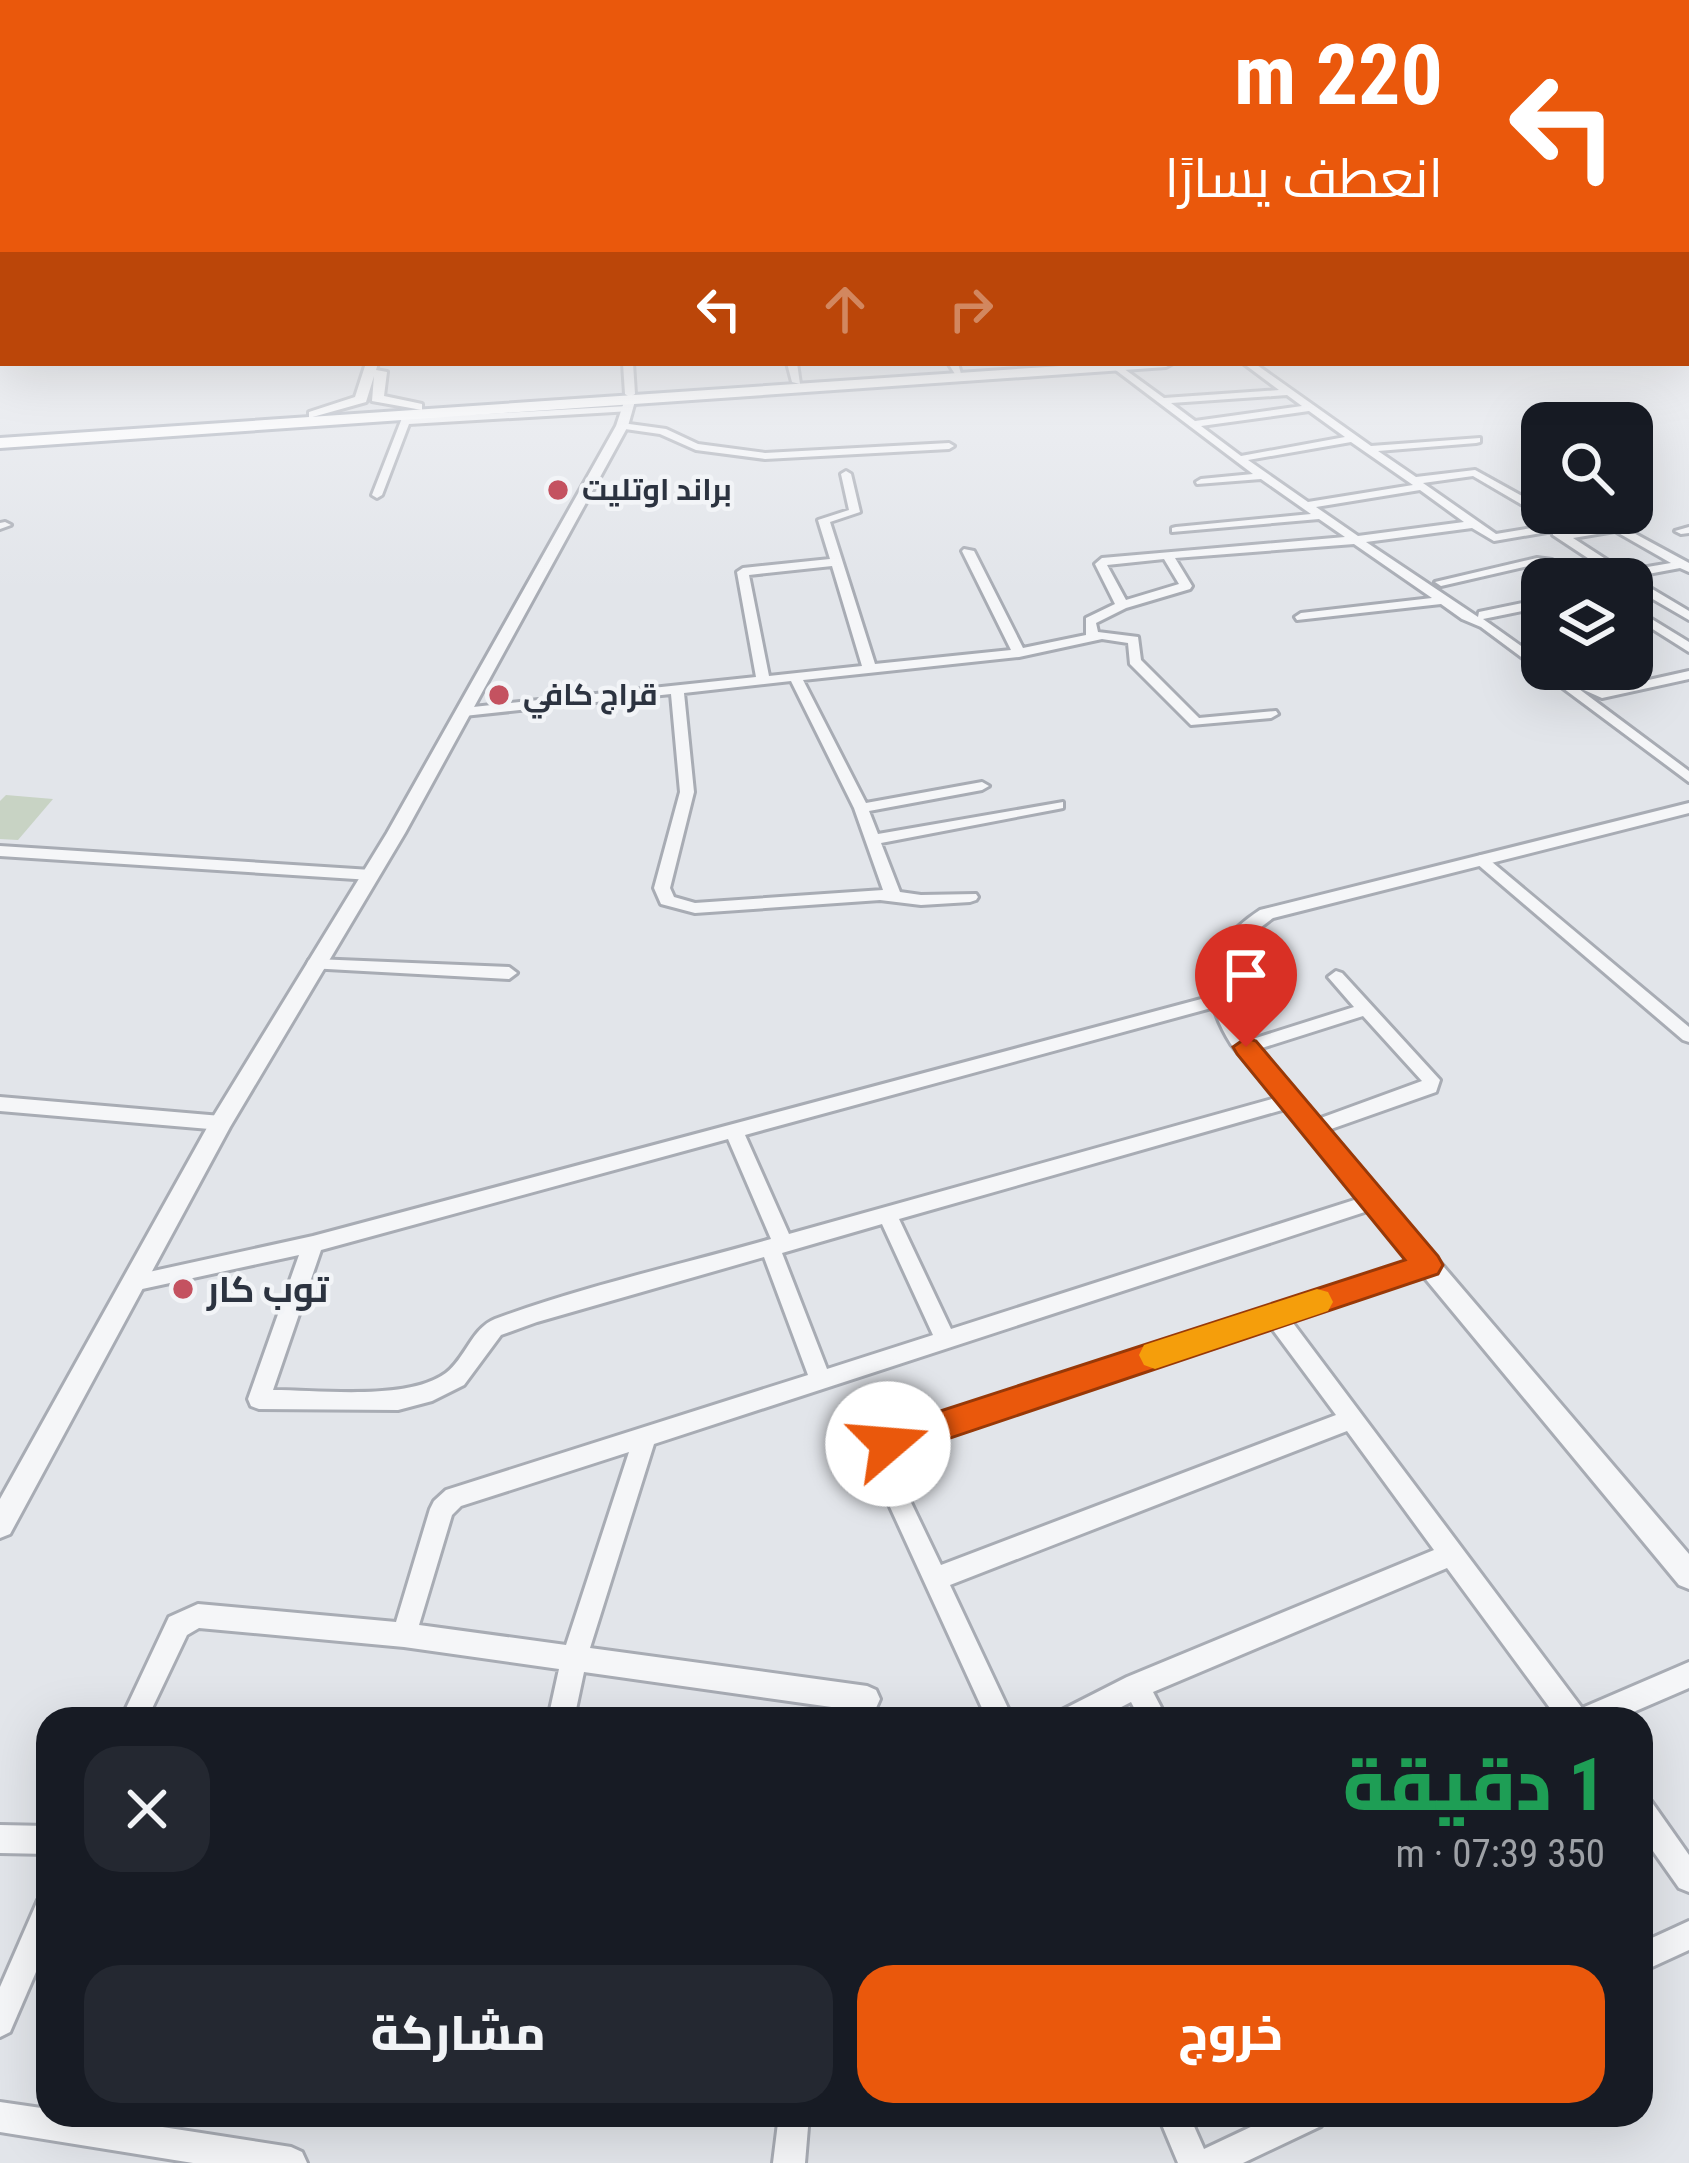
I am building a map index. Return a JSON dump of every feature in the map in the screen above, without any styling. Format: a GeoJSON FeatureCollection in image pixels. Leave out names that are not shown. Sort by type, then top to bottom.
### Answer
{"type":"FeatureCollection","features":[{"type":"Feature","properties":{"kind":"main road"},"geometry":{"type":"LineString","coordinates":[[370,389],[370,396]]}},
{"type":"Feature","properties":{"kind":"main road"},"geometry":{"type":"LineString","coordinates":[[314,415],[349,406],[370,396],[373,389]]}},
{"type":"Feature","properties":{"kind":"main road"},"geometry":{"type":"LineString","coordinates":[[627,407],[750,389]]}},
{"type":"Feature","properties":{"kind":"main road"},"geometry":{"type":"LineString","coordinates":[[4,440],[627,407],[842,389]]}},
{"type":"Feature","properties":{"kind":"main road"},"geometry":{"type":"LineString","coordinates":[[370,396],[410,415]]}},
{"type":"Feature","properties":{"kind":"main road"},"geometry":{"type":"LineString","coordinates":[[4,440],[314,415],[410,415]]}},
{"type":"Feature","properties":{"kind":"street"},"geometry":{"type":"LineString","coordinates":[[0,1526],[11,1485],[464,712],[627,407],[627,389]]}},
{"type":"Feature","properties":{"kind":"street"},"geometry":{"type":"LineString","coordinates":[[1146,389],[1304,506],[1443,600],[1484,619],[1521,609]]}},
{"type":"Feature","properties":{"kind":"street"},"geometry":{"type":"LineString","coordinates":[[1283,389],[1498,538],[1546,534]]}},
{"type":"Feature","properties":{"kind":"street"},"geometry":{"type":"LineString","coordinates":[[1162,401],[1287,392]]}},
{"type":"Feature","properties":{"kind":"street"},"geometry":{"type":"LineString","coordinates":[[627,407],[696,447],[765,456],[949,446]]}},
{"type":"Feature","properties":{"kind":"street"},"geometry":{"type":"LineString","coordinates":[[1192,424],[1310,408]]}},
{"type":"Feature","properties":{"kind":"street"},"geometry":{"type":"LineString","coordinates":[[377,495],[410,415]]}},
{"type":"Feature","properties":{"kind":"street"},"geometry":{"type":"LineString","coordinates":[[1239,459],[1352,439]]}},
{"type":"Feature","properties":{"kind":"street"},"geometry":{"type":"LineString","coordinates":[[0,455],[4,440]]}},
{"type":"Feature","properties":{"kind":"street"},"geometry":{"type":"LineString","coordinates":[[1366,449],[1476,440]]}},
{"type":"Feature","properties":{"kind":"street"},"geometry":{"type":"LineString","coordinates":[[1304,506],[1474,472],[1521,499]]}},
{"type":"Feature","properties":{"kind":"street"},"geometry":{"type":"LineString","coordinates":[[847,474],[855,512],[824,520],[868,667]]}},
{"type":"Feature","properties":{"kind":"street"},"geometry":{"type":"LineString","coordinates":[[1201,482],[1262,476]]}},
{"type":"Feature","properties":{"kind":"street"},"geometry":{"type":"LineString","coordinates":[[1176,530],[1320,516]]}},
{"type":"Feature","properties":{"kind":"street"},"geometry":{"type":"LineString","coordinates":[[1122,605],[1101,563],[1356,541],[1474,524]]}},
{"type":"Feature","properties":{"kind":"street"},"geometry":{"type":"LineString","coordinates":[[1560,534],[1596,558]]}},
{"type":"Feature","properties":{"kind":"street"},"geometry":{"type":"LineString","coordinates":[[1629,534],[1685,566]]}},
{"type":"Feature","properties":{"kind":"street"},"geometry":{"type":"LineString","coordinates":[[968,551],[1019,653]]}},
{"type":"Feature","properties":{"kind":"street"},"geometry":{"type":"LineString","coordinates":[[1093,637],[1090,621],[1122,605],[1186,586],[1168,556]]}},
{"type":"Feature","properties":{"kind":"street"},"geometry":{"type":"LineString","coordinates":[[763,678],[743,572],[838,562]]}},
{"type":"Feature","properties":{"kind":"street"},"geometry":{"type":"LineString","coordinates":[[1521,564],[1442,580],[1521,645]]}},
{"type":"Feature","properties":{"kind":"street"},"geometry":{"type":"LineString","coordinates":[[1653,573],[1685,566]]}},
{"type":"Feature","properties":{"kind":"street"},"geometry":{"type":"LineString","coordinates":[[1653,595],[1689,616]]}},
{"type":"Feature","properties":{"kind":"street"},"geometry":{"type":"LineString","coordinates":[[1301,617],[1443,600]]}},
{"type":"Feature","properties":{"kind":"street"},"geometry":{"type":"LineString","coordinates":[[1653,624],[1689,648]]}},
{"type":"Feature","properties":{"kind":"street"},"geometry":{"type":"LineString","coordinates":[[1653,631],[1661,629]]}},
{"type":"Feature","properties":{"kind":"street"},"geometry":{"type":"LineString","coordinates":[[464,712],[1019,653],[1113,635],[1134,640],[1135,661],[1196,722],[1270,714]]}},
{"type":"Feature","properties":{"kind":"street"},"geometry":{"type":"LineString","coordinates":[[794,675],[861,808],[892,896]]}},
{"type":"Feature","properties":{"kind":"street"},"geometry":{"type":"LineString","coordinates":[[1653,683],[1689,675]]}},
{"type":"Feature","properties":{"kind":"street"},"geometry":{"type":"LineString","coordinates":[[676,689],[687,789],[662,888],[667,900],[695,908],[892,896],[921,900],[970,897]]}},
{"type":"Feature","properties":{"kind":"street"},"geometry":{"type":"LineString","coordinates":[[1572,690],[1689,778]]}},
{"type":"Feature","properties":{"kind":"street"},"geometry":{"type":"LineString","coordinates":[[861,808],[982,786]]}},
{"type":"Feature","properties":{"kind":"street"},"geometry":{"type":"LineString","coordinates":[[872,840],[1058,805]]}},
{"type":"Feature","properties":{"kind":"street"},"geometry":{"type":"LineString","coordinates":[[1689,808],[1287,907],[1255,920],[1226,952],[1220,1000],[1225,1020],[1290,1101],[1689,1575]]}},
{"type":"Feature","properties":{"kind":"street"},"geometry":{"type":"LineString","coordinates":[[0,851],[371,875]]}},
{"type":"Feature","properties":{"kind":"street"},"geometry":{"type":"LineString","coordinates":[[1481,860],[1689,1036]]}},
{"type":"Feature","properties":{"kind":"street"},"geometry":{"type":"LineString","coordinates":[[314,964],[509,973]]}},
{"type":"Feature","properties":{"kind":"street"},"geometry":{"type":"LineString","coordinates":[[1314,1128],[1430,1087],[1431,1080],[1336,977]]}},
{"type":"Feature","properties":{"kind":"street"},"geometry":{"type":"LineString","coordinates":[[134,1282],[313,1244],[1220,1000]]}},
{"type":"Feature","properties":{"kind":"street"},"geometry":{"type":"LineString","coordinates":[[1246,1047],[1366,1009]]}},
{"type":"Feature","properties":{"kind":"street"},"geometry":{"type":"LineString","coordinates":[[313,1244],[258,1395],[263,1401],[398,1400],[433,1391],[456,1378],[494,1329],[1290,1101]]}},
{"type":"Feature","properties":{"kind":"street"},"geometry":{"type":"LineString","coordinates":[[0,1104],[221,1123]]}},
{"type":"Feature","properties":{"kind":"street"},"geometry":{"type":"LineString","coordinates":[[733,1130],[820,1379]]}},
{"type":"Feature","properties":{"kind":"street"},"geometry":{"type":"LineString","coordinates":[[404,1635],[442,1509],[454,1498],[1373,1202]]}},
{"type":"Feature","properties":{"kind":"street"},"geometry":{"type":"LineString","coordinates":[[888,1216],[944,1339]]}},
{"type":"Feature","properties":{"kind":"street"},"geometry":{"type":"LineString","coordinates":[[994,1707],[881,1463],[888,1444],[1427,1265]]}},
{"type":"Feature","properties":{"kind":"street"},"geometry":{"type":"LineString","coordinates":[[1275,1316],[1565,1707]]}},
{"type":"Feature","properties":{"kind":"street"},"geometry":{"type":"LineString","coordinates":[[935,1580],[1352,1420]]}},
{"type":"Feature","properties":{"kind":"street"},"geometry":{"type":"LineString","coordinates":[[564,1707],[574,1658],[645,1437]]}},
{"type":"Feature","properties":{"kind":"street"},"geometry":{"type":"LineString","coordinates":[[1095,1707],[1452,1554]]}},
{"type":"Feature","properties":{"kind":"street"},"geometry":{"type":"LineString","coordinates":[[140,1707],[178,1626],[190,1616],[404,1635],[867,1700]]}},
{"type":"Feature","properties":{"kind":"street"},"geometry":{"type":"LineString","coordinates":[[1615,1707],[1689,1675]]}},
{"type":"Feature","properties":{"kind":"street"},"geometry":{"type":"LineString","coordinates":[[1136,1686],[1147,1707]]}},
{"type":"Feature","properties":{"kind":"street"},"geometry":{"type":"LineString","coordinates":[[1653,1828],[1689,1878]]}},
{"type":"Feature","properties":{"kind":"street"},"geometry":{"type":"LineString","coordinates":[[0,1839],[36,1840]]}},
{"type":"Feature","properties":{"kind":"street"},"geometry":{"type":"LineString","coordinates":[[1653,1952],[1689,1935]]}},
{"type":"Feature","properties":{"kind":"street"},"geometry":{"type":"LineString","coordinates":[[0,2022],[36,1938]]}},
{"type":"Feature","properties":{"kind":"street"},"geometry":{"type":"LineString","coordinates":[[0,2117],[36,2123]]}},
{"type":"Feature","properties":{"kind":"street"},"geometry":{"type":"LineString","coordinates":[[63,2127],[291,2163]]}},
{"type":"Feature","properties":{"kind":"street"},"geometry":{"type":"LineString","coordinates":[[789,2163],[793,2127]]}},
{"type":"Feature","properties":{"kind":"street"},"geometry":{"type":"LineString","coordinates":[[1178,2127],[1194,2163]]}},
{"type":"Feature","properties":{"kind":"street"},"geometry":{"type":"LineString","coordinates":[[1209,2163],[1285,2127]]}},
{"type":"Feature","properties":{"kind":"green space"},"geometry":{"type":"Polygon","coordinates":[[[6,795],[53,799],[18,840],[0,839],[0,801],[6,795]]]}},
{"type":"Feature","properties":{"kind":"slow traffic"},"geometry":{"type":"LineString","coordinates":[[1155,1355],[1317,1302]]}},
{"type":"Feature","properties":{"kind":"place","name":"براند اوتليت"},"geometry":{"type":"Point","coordinates":[558,490]}},
{"type":"Feature","properties":{"kind":"place","name":"قراج كافي"},"geometry":{"type":"Point","coordinates":[499,695]}},
{"type":"Feature","properties":{"kind":"place","name":"توب كار"},"geometry":{"type":"Point","coordinates":[183,1289]}},
{"type":"Feature","properties":{"kind":"route"},"geometry":{"type":"LineString","coordinates":[[888,1444],[1427,1265],[1246,1047]]}}]}
